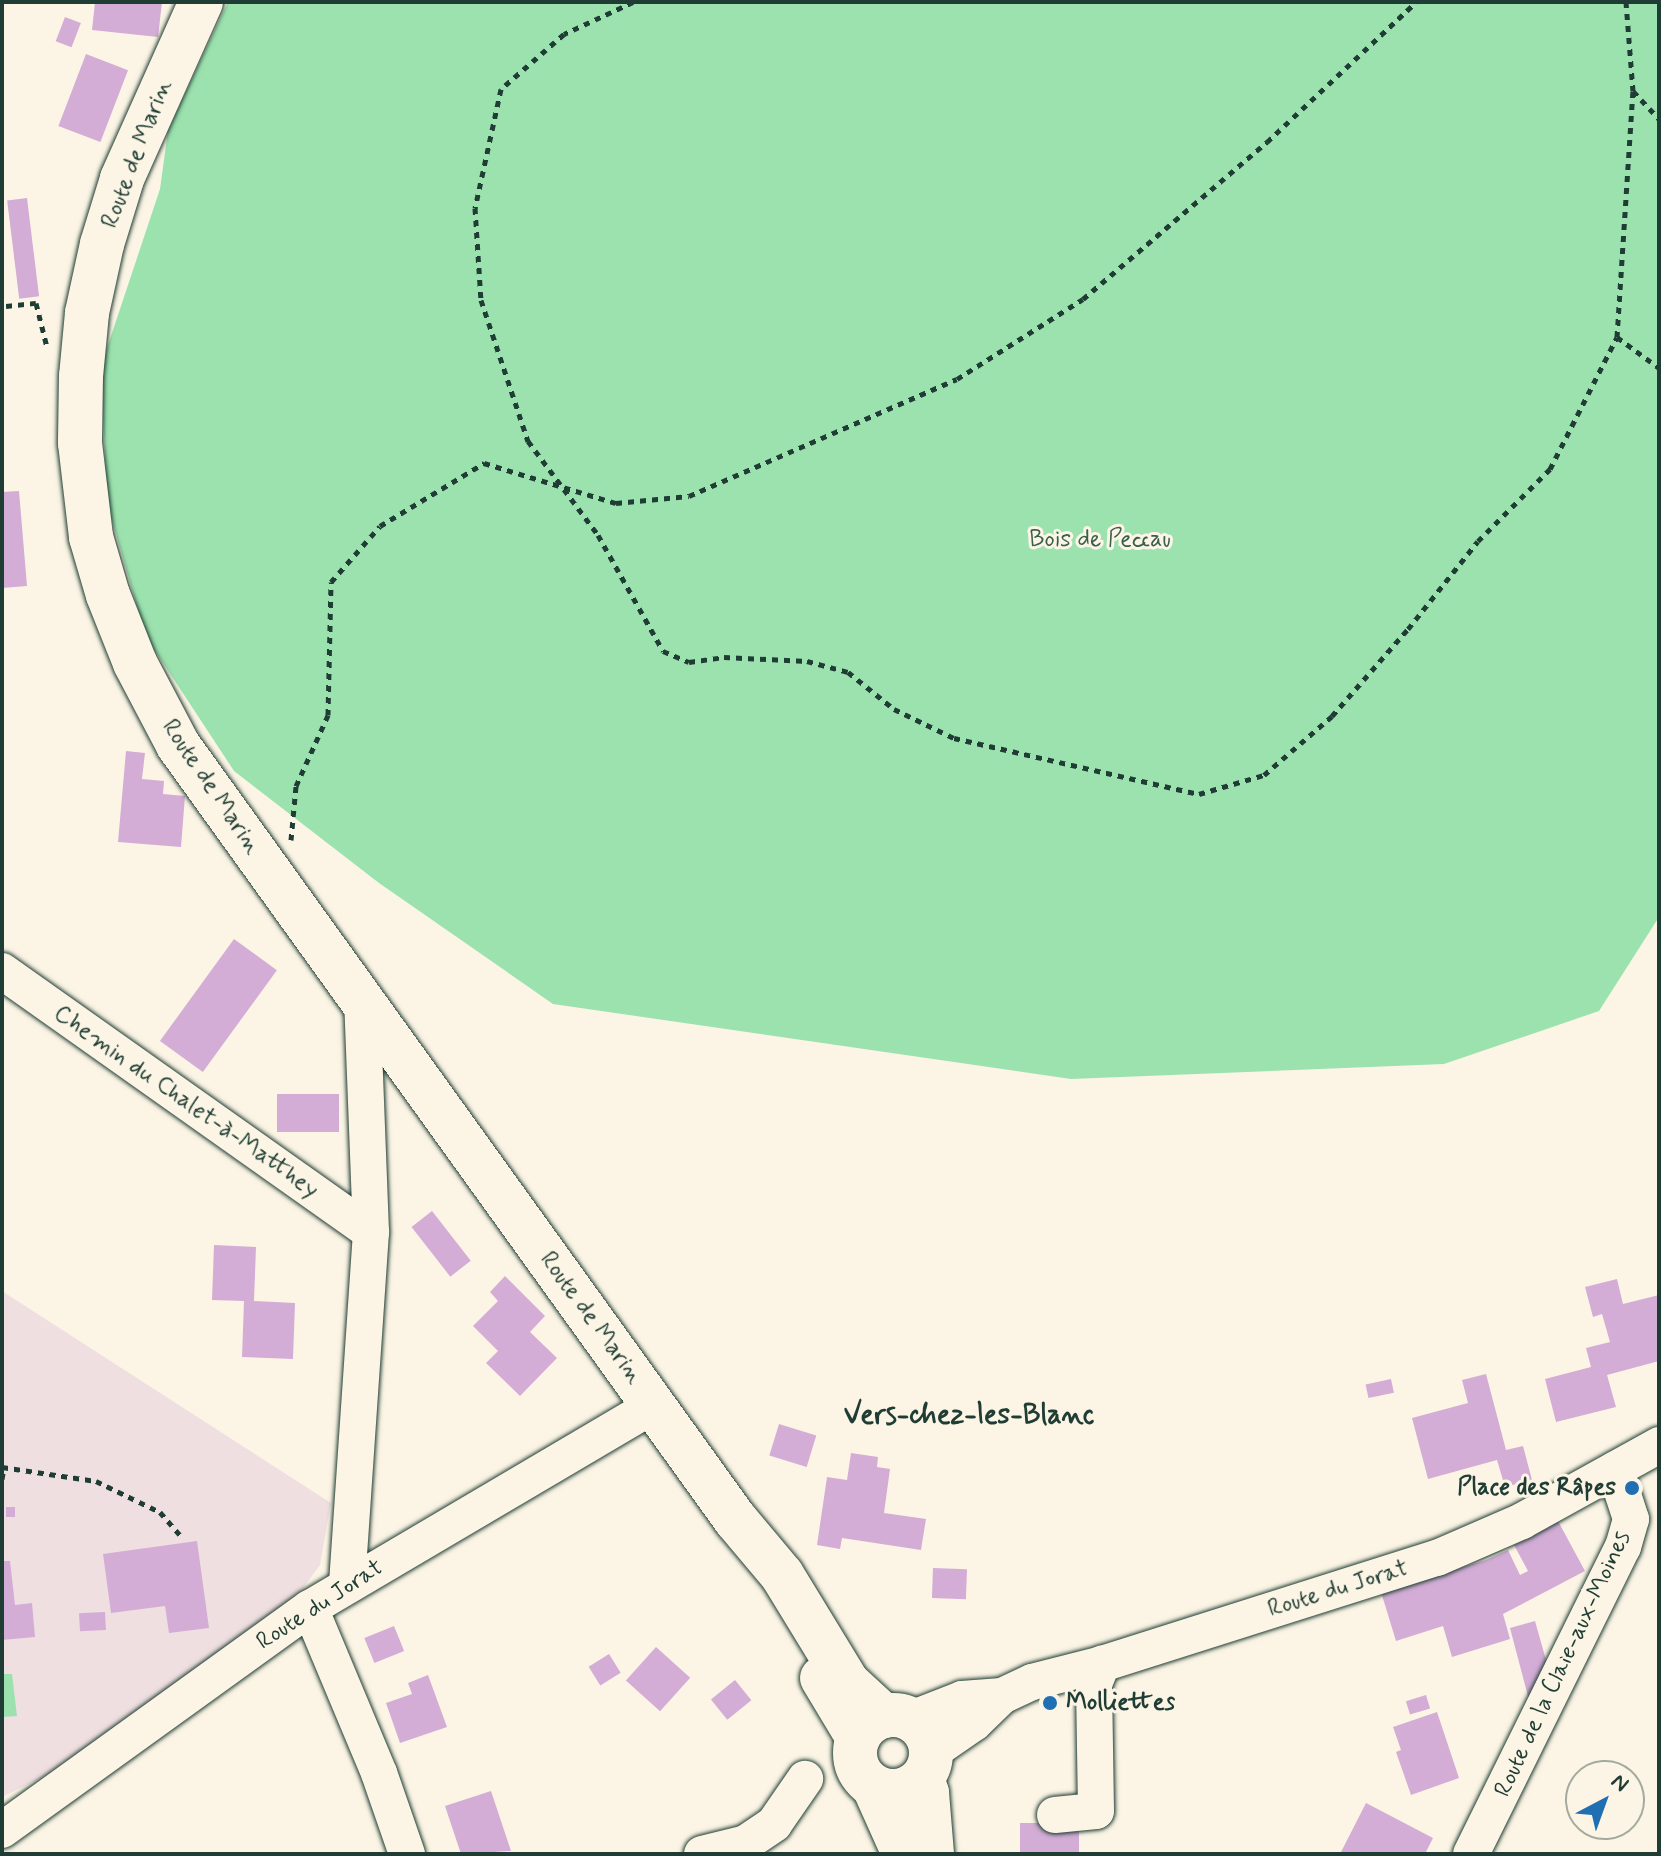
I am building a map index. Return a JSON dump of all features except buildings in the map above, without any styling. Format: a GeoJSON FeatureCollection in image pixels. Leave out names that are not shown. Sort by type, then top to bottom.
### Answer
{"type":"FeatureCollection","features":[{"type":"Feature","properties":{"kind":"main road","name":"Route de Marin"},"geometry":{"type":"LineString","coordinates":[[201,2],[122,179],[102,244],[90,300],[81,376],[80,443],[91,537],[108,595],[135,663],[178,745],[735,1519],[762,1583],[901,1741]]}},
{"type":"Feature","properties":{"kind":"main road"},"geometry":{"type":"LineString","coordinates":[[904,1854],[874,1787],[859,1771],[855,1760],[901,1741],[927,1793],[932,1854]]}},
{"type":"Feature","properties":{"kind":"street","name":"Chemin du Chalet-à-Matthey"},"geometry":{"type":"LineString","coordinates":[[2,971],[371,1232]]}},
{"type":"Feature","properties":{"kind":"street"},"geometry":{"type":"LineString","coordinates":[[347,1584],[371,1232],[362,1000]]}},
{"type":"Feature","properties":{"kind":"street","name":"Route du Jorat"},"geometry":{"type":"LineString","coordinates":[[2,1830],[310,1608],[654,1405]]}},
{"type":"Feature","properties":{"kind":"street","name":"Route du Jorat"},"geometry":{"type":"LineString","coordinates":[[901,1741],[974,1723],[1002,1696],[1032,1682],[1102,1664],[1437,1558],[1522,1521],[1659,1445]]}},
{"type":"Feature","properties":{"kind":"street","name":"Route de la Claie-aux-Moines"},"geometry":{"type":"LineString","coordinates":[[1471,1854],[1623,1547],[1631,1519],[1615,1470]]}},
{"type":"Feature","properties":{"kind":"street"},"geometry":{"type":"LineString","coordinates":[[310,1608],[379,1773],[407,1854]]}},
{"type":"Feature","properties":{"kind":"street"},"geometry":{"type":"LineString","coordinates":[[1055,1815],[1096,1811],[1094,1684],[1102,1664]]}},
{"type":"Feature","properties":{"kind":"street"},"geometry":{"type":"LineString","coordinates":[[702,1854],[746,1843],[774,1824],[805,1779]]}},
{"type":"Feature","properties":{"kind":"path"},"geometry":{"type":"LineString","coordinates":[[633,2],[564,34],[501,89],[475,208],[481,300],[528,441],[556,483],[598,535],[663,651],[689,662],[724,657],[807,661],[848,672],[894,709],[954,738],[1199,794],[1264,775],[1332,716],[1408,629],[1478,541],[1550,469],[1617,337],[1633,91],[1626,2]]}},
{"type":"Feature","properties":{"kind":"path"},"geometry":{"type":"LineString","coordinates":[[291,847],[296,786],[328,715],[331,582],[380,526],[484,463],[616,503],[689,496],[957,379],[1083,299],[1267,142],[1416,2]]}},
{"type":"Feature","properties":{"kind":"path"},"geometry":{"type":"LineString","coordinates":[[1633,91],[1659,119]]}},
{"type":"Feature","properties":{"kind":"path"},"geometry":{"type":"LineString","coordinates":[[6,306],[36,303],[38,314]]}},
{"type":"Feature","properties":{"kind":"path"},"geometry":{"type":"LineString","coordinates":[[1617,337],[1659,368]]}},
{"type":"Feature","properties":{"kind":"path"},"geometry":{"type":"LineString","coordinates":[[2,1479],[3,1467],[96,1481],[160,1512],[180,1535]]}},
{"type":"Feature","properties":{"kind":"shaded area"},"geometry":{"type":"Polygon","coordinates":[[[2,1291],[331,1503],[320,1565],[284,1614],[80,1759],[2,1797],[2,1291]]]}},
{"type":"Feature","properties":{"kind":"green space","name":"Bois de Peccau"},"geometry":{"type":"Polygon","coordinates":[[[228,2],[1659,2],[1659,917],[1599,1011],[1444,1064],[1071,1079],[553,1004],[379,883],[234,771],[146,637],[107,503],[101,366],[160,189],[168,130],[228,2]]]}},
{"type":"Feature","properties":{"kind":"green space"},"geometry":{"type":"Polygon","coordinates":[[[2,1674],[12,1674],[17,1716],[2,1717],[2,1674]]]}},
{"type":"Feature","properties":{"kind":"place","name":"Place des Râpes"},"geometry":{"type":"Point","coordinates":[1632,1488]}},
{"type":"Feature","properties":{"kind":"place","name":"Molliettes"},"geometry":{"type":"Point","coordinates":[1050,1703]}},
{"type":"Feature","properties":{"kind":"district","name":"Vers-chez-les-Blanc"},"geometry":{"type":"Point","coordinates":[969,1416]}}]}
